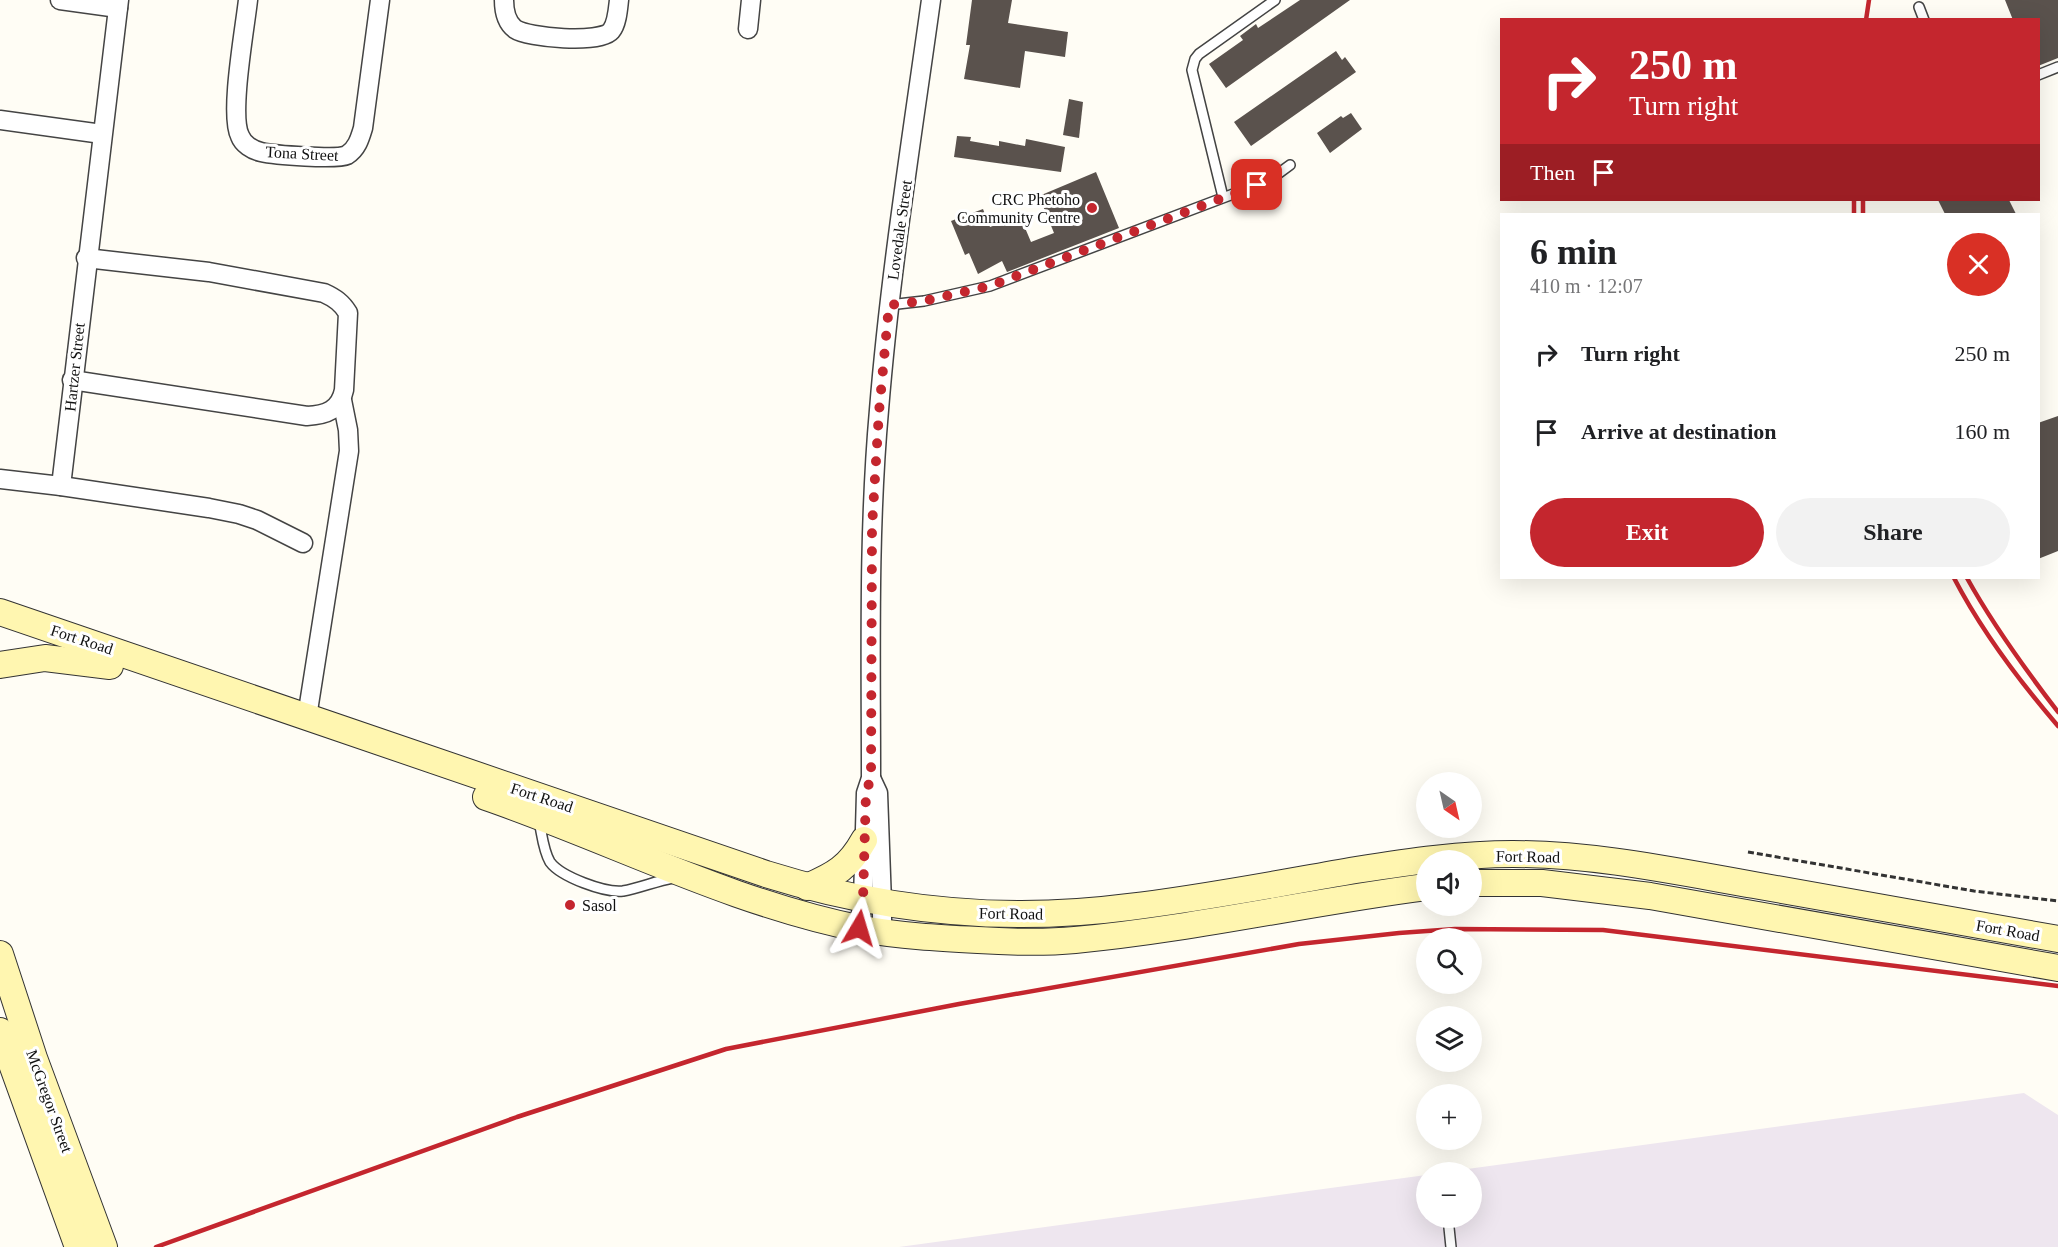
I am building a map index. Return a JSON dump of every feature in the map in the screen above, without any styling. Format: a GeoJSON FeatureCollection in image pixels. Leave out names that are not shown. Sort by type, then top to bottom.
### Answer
{"type":"FeatureCollection","features":[{"type":"Feature","properties":{"kind":"main road","name":"Fort Road"},"geometry":{"type":"LineString","coordinates":[[0,612],[807,886],[873,901],[938,910],[999,914],[1066,913],[1129,907],[1398,864],[1465,856],[1535,855],[1606,861],[2058,939]]}},
{"type":"Feature","properties":{"kind":"main road","name":"Fort Road"},"geometry":{"type":"LineString","coordinates":[[0,628],[538,815],[775,906],[870,930],[1002,941],[1073,941],[1416,889]]}},
{"type":"Feature","properties":{"kind":"main road"},"geometry":{"type":"LineString","coordinates":[[0,665],[45,658],[110,666]]}},
{"type":"Feature","properties":{"kind":"main road"},"geometry":{"type":"LineString","coordinates":[[807,886],[830,878],[844,867],[855,856],[864,840]]}},
{"type":"Feature","properties":{"kind":"main road"},"geometry":{"type":"LineString","coordinates":[[1599,889],[1606,861]]}},
{"type":"Feature","properties":{"kind":"main road","name":"Fort Road"},"geometry":{"type":"LineString","coordinates":[[1482,883],[1542,883],[1599,889],[1729,909],[2058,968]]}},
{"type":"Feature","properties":{"kind":"main road","name":"McGregor Street"},"geometry":{"type":"LineString","coordinates":[[0,954],[34,1058],[80,1217],[78,1247]]}},
{"type":"Feature","properties":{"kind":"main road","name":"McGregor Street"},"geometry":{"type":"LineString","coordinates":[[0,1030],[80,1217],[104,1247]]}},
{"type":"Feature","properties":{"kind":"street"},"geometry":{"type":"LineString","coordinates":[[60,0],[118,4]]}},
{"type":"Feature","properties":{"kind":"street","name":"Tona Street"},"geometry":{"type":"LineString","coordinates":[[248,0],[235,116],[240,138],[247,146],[259,152],[330,158],[346,155],[354,148],[363,128],[380,0]]}},
{"type":"Feature","properties":{"kind":"street"},"geometry":{"type":"LineString","coordinates":[[504,0],[507,20],[514,29],[524,34],[591,39],[604,36],[612,31],[619,0]]}},
{"type":"Feature","properties":{"kind":"street"},"geometry":{"type":"LineString","coordinates":[[748,29],[751,0]]}},
{"type":"Feature","properties":{"kind":"street","name":"Lovedale Street"},"geometry":{"type":"LineString","coordinates":[[870,930],[873,901],[864,840],[866,792],[871,778],[872,527],[879,412],[889,305],[931,0]]}},
{"type":"Feature","properties":{"kind":"street","name":"Hartzer Street"},"geometry":{"type":"LineString","coordinates":[[60,486],[118,4]]}},
{"type":"Feature","properties":{"kind":"street"},"geometry":{"type":"LineString","coordinates":[[0,120],[102,134]]}},
{"type":"Feature","properties":{"kind":"street"},"geometry":{"type":"LineString","coordinates":[[86,258],[209,272],[324,293],[335,298],[348,313],[342,400],[348,430],[348,468],[307,717]]}},
{"type":"Feature","properties":{"kind":"street"},"geometry":{"type":"LineString","coordinates":[[72,380],[307,416],[319,416],[330,412],[342,400]]}},
{"type":"Feature","properties":{"kind":"street"},"geometry":{"type":"LineString","coordinates":[[0,478],[239,514],[303,543]]}},
{"type":"Feature","properties":{"kind":"street"},"geometry":{"type":"LineString","coordinates":[[871,778],[878,793],[873,901]]}},
{"type":"Feature","properties":{"kind":"lane"},"geometry":{"type":"LineString","coordinates":[[1223,197],[1192,70],[1195,59],[1205,49],[1275,0]]}},
{"type":"Feature","properties":{"kind":"lane"},"geometry":{"type":"LineString","coordinates":[[1919,7],[1923,18]]}},
{"type":"Feature","properties":{"kind":"lane"},"geometry":{"type":"LineString","coordinates":[[2040,74],[2058,67]]}},
{"type":"Feature","properties":{"kind":"lane"},"geometry":{"type":"LineString","coordinates":[[889,305],[924,301],[990,286],[1271,179],[1290,165]]}},
{"type":"Feature","properties":{"kind":"lane"},"geometry":{"type":"LineString","coordinates":[[538,815],[550,861],[567,876],[614,891],[624,891],[657,881],[691,875]]}},
{"type":"Feature","properties":{"kind":"lane"},"geometry":{"type":"LineString","coordinates":[[1449,1228],[1451,1247]]}},
{"type":"Feature","properties":{"kind":"path"},"geometry":{"type":"LineString","coordinates":[[1748,852],[1974,891],[2058,901]]}},
{"type":"Feature","properties":{"kind":"shaded area"},"geometry":{"type":"Polygon","coordinates":[[[2024,1093],[2058,1115],[2058,1247],[899,1247],[1416,1176],[1416,1228],[1482,1228],[1482,1167],[2024,1093]]]}},
{"type":"Feature","properties":{"kind":"building"},"geometry":{"type":"Polygon","coordinates":[[[972,0],[1012,0],[1008,23],[1068,32],[1065,57],[1025,51],[1020,88],[964,79],[970,45],[966,45],[972,0]]]}},
{"type":"Feature","properties":{"kind":"building"},"geometry":{"type":"Polygon","coordinates":[[[1300,0],[1350,0],[1226,88],[1209,64],[1243,40],[1240,36],[1256,24],[1258,28],[1300,0]]]}},
{"type":"Feature","properties":{"kind":"building"},"geometry":{"type":"Polygon","coordinates":[[[2005,0],[2058,0],[2058,58],[2040,65],[2040,18],[2012,18],[2005,0]]]}},
{"type":"Feature","properties":{"kind":"building"},"geometry":{"type":"Polygon","coordinates":[[[1336,51],[1342,60],[1345,57],[1356,72],[1251,146],[1234,122],[1336,51]]]}},
{"type":"Feature","properties":{"kind":"building"},"geometry":{"type":"Polygon","coordinates":[[[1069,99],[1083,102],[1079,138],[1063,135],[1069,99]]]}},
{"type":"Feature","properties":{"kind":"building"},"geometry":{"type":"Polygon","coordinates":[[[1351,113],[1362,129],[1330,153],[1317,133],[1341,116],[1343,118],[1351,113]]]}},
{"type":"Feature","properties":{"kind":"building"},"geometry":{"type":"Polygon","coordinates":[[[957,136],[971,137],[970,141],[999,146],[999,141],[1025,146],[1026,139],[1065,147],[1061,172],[954,157],[957,136]]]}},
{"type":"Feature","properties":{"kind":"building"},"geometry":{"type":"Polygon","coordinates":[[[1096,172],[1119,228],[1007,272],[1002,261],[978,274],[969,253],[965,255],[951,221],[983,209],[990,227],[1020,216],[1031,242],[1054,233],[1039,196],[1096,172]]]}},
{"type":"Feature","properties":{"kind":"building"},"geometry":{"type":"Polygon","coordinates":[[[1938,201],[2010,201],[2016,213],[1944,213],[1938,201]]]}},
{"type":"Feature","properties":{"kind":"building"},"geometry":{"type":"Polygon","coordinates":[[[2058,416],[2058,551],[2040,558],[2040,422],[2058,416]]]}},
{"type":"Feature","properties":{"kind":"railway"},"geometry":{"type":"LineString","coordinates":[[1866,18],[1869,0]]}},
{"type":"Feature","properties":{"kind":"railway"},"geometry":{"type":"LineString","coordinates":[[1854,201],[1854,213]]}},
{"type":"Feature","properties":{"kind":"railway"},"geometry":{"type":"LineString","coordinates":[[1863,201],[1863,213]]}},
{"type":"Feature","properties":{"kind":"railway"},"geometry":{"type":"LineString","coordinates":[[1955,579],[2002,655],[2058,726]]}},
{"type":"Feature","properties":{"kind":"railway"},"geometry":{"type":"LineString","coordinates":[[1968,579],[2010,646],[2058,712]]}},
{"type":"Feature","properties":{"kind":"railway"},"geometry":{"type":"LineString","coordinates":[[156,1247],[517,1117],[726,1049],[959,1004],[1299,944],[1455,929],[1603,930],[2058,986]]}},
{"type":"Feature","properties":{"kind":"place","name":"CRC Phetoho Community Centre"},"geometry":{"type":"Point","coordinates":[1092,208]}},
{"type":"Feature","properties":{"kind":"place","name":"Sasol"},"geometry":{"type":"Point","coordinates":[570,905]}},
{"type":"Feature","properties":{"kind":"route"},"geometry":{"type":"LineString","coordinates":[[859,928],[863,900],[866,792],[871,778],[872,527],[879,412],[889,305],[909,304],[990,286],[1257,185]]}}]}
